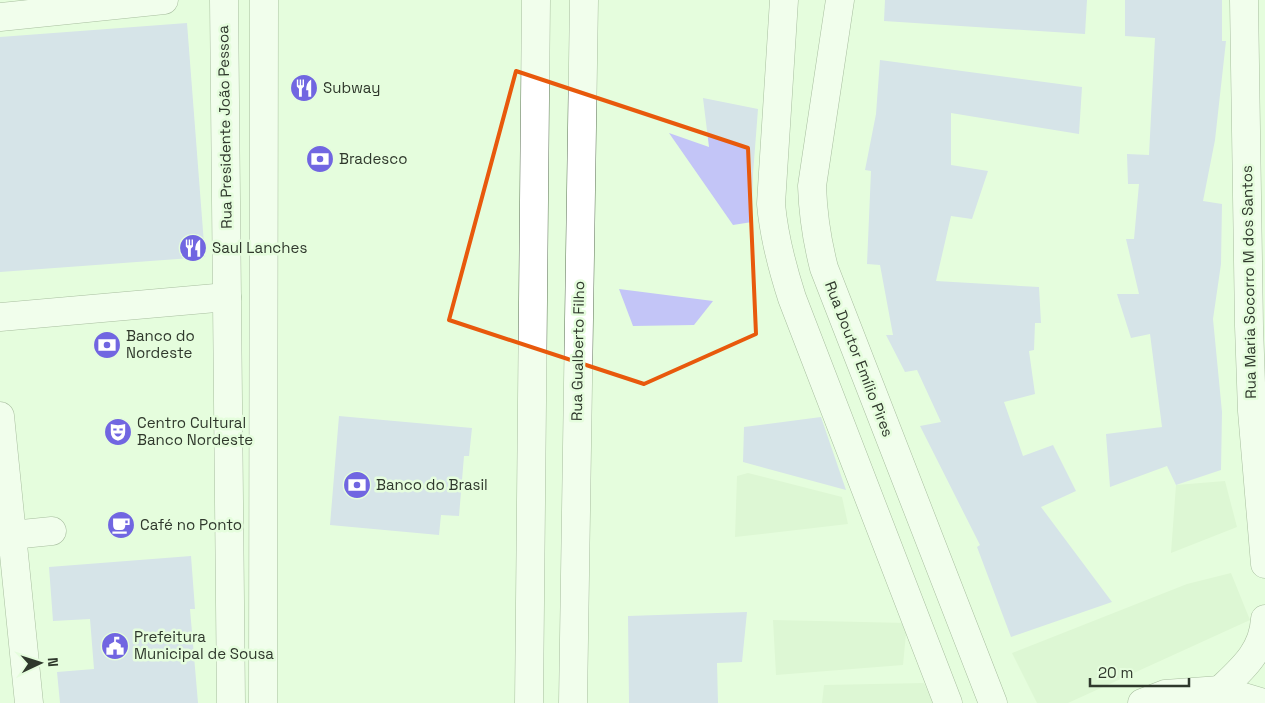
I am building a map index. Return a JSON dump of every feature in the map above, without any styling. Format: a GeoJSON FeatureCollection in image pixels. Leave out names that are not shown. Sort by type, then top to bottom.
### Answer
{"type":"FeatureCollection","features":[{"type":"Feature","properties":{"kind":"street"},"geometry":{"type":"LineString","coordinates":[[0,17],[164,0]]}},
{"type":"Feature","properties":{"kind":"street","name":"Rua Presidente João Pessoa"},"geometry":{"type":"LineString","coordinates":[[224,0],[231,703]]}},
{"type":"Feature","properties":{"kind":"street"},"geometry":{"type":"LineString","coordinates":[[263,703],[264,0]]}},
{"type":"Feature","properties":{"kind":"street"},"geometry":{"type":"LineString","coordinates":[[529,703],[536,0]]}},
{"type":"Feature","properties":{"kind":"street","name":"Rua Gualberto Filho"},"geometry":{"type":"LineString","coordinates":[[573,703],[584,0]]}},
{"type":"Feature","properties":{"kind":"street"},"geometry":{"type":"LineString","coordinates":[[784,0],[771,204],[773,230],[781,266],[948,703]]}},
{"type":"Feature","properties":{"kind":"street","name":"Rua Doutor Emílio Pires"},"geometry":{"type":"LineString","coordinates":[[840,0],[812,186],[812,208],[816,234],[824,268],[993,703]]}},
{"type":"Feature","properties":{"kind":"street","name":"Rua Maria Socorro M dos Santos"},"geometry":{"type":"LineString","coordinates":[[1244,0],[1252,411],[1265,564]]}},
{"type":"Feature","properties":{"kind":"street"},"geometry":{"type":"LineString","coordinates":[[0,317],[227,297]]}},
{"type":"Feature","properties":{"kind":"street"},"geometry":{"type":"LineString","coordinates":[[0,416],[29,703]]}},
{"type":"Feature","properties":{"kind":"street"},"geometry":{"type":"LineString","coordinates":[[12,535],[52,531]]}},
{"type":"Feature","properties":{"kind":"street"},"geometry":{"type":"LineString","coordinates":[[1220,690],[1249,662],[1259,645],[1265,619]]}},
{"type":"Feature","properties":{"kind":"street"},"geometry":{"type":"LineString","coordinates":[[1142,703],[1165,694],[1220,690],[1255,701]]}},
{"type":"Feature","properties":{"kind":"highlighted area"},"geometry":{"type":"Polygon","coordinates":[[[516,71],[748,148],[756,334],[644,384],[449,320],[516,71]]]}},
{"type":"Feature","properties":{"kind":"shaded area"},"geometry":{"type":"Polygon","coordinates":[[[748,473],[842,497],[848,524],[735,537],[737,476],[748,473]]]}},
{"type":"Feature","properties":{"kind":"shaded area"},"geometry":{"type":"Polygon","coordinates":[[[1225,481],[1237,527],[1171,553],[1176,485],[1225,481]]]}},
{"type":"Feature","properties":{"kind":"shaded area"},"geometry":{"type":"Polygon","coordinates":[[[1231,573],[1250,620],[1068,703],[1037,703],[1012,653],[1187,584],[1231,573]]]}},
{"type":"Feature","properties":{"kind":"shaded area"},"geometry":{"type":"Polygon","coordinates":[[[773,620],[907,623],[903,665],[776,675],[773,620]]]}},
{"type":"Feature","properties":{"kind":"shaded area"},"geometry":{"type":"Polygon","coordinates":[[[924,683],[933,703],[822,703],[824,685],[924,683]]]}},
{"type":"Feature","properties":{"kind":"building"},"geometry":{"type":"Polygon","coordinates":[[[885,0],[1087,0],[1085,34],[884,21],[885,0]]]}},
{"type":"Feature","properties":{"kind":"building"},"geometry":{"type":"Polygon","coordinates":[[[1125,0],[1222,0],[1222,41],[1226,41],[1215,140],[1203,201],[1222,204],[1221,264],[1213,319],[1222,412],[1221,470],[1176,485],[1167,466],[1110,487],[1106,434],[1162,427],[1150,334],[1131,338],[1117,294],[1139,294],[1126,239],[1134,239],[1139,184],[1128,184],[1127,154],[1149,155],[1155,38],[1125,36],[1125,0]]]}},
{"type":"Feature","properties":{"kind":"building"},"geometry":{"type":"Polygon","coordinates":[[[187,23],[205,257],[0,272],[0,37],[187,23]]]}},
{"type":"Feature","properties":{"kind":"building"},"geometry":{"type":"Polygon","coordinates":[[[880,60],[1082,87],[1079,134],[951,113],[951,165],[988,171],[972,219],[951,216],[936,281],[1039,287],[1041,323],[1035,323],[1034,350],[1029,351],[1035,394],[1004,402],[1023,456],[1053,445],[1076,491],[1041,507],[1112,602],[1011,637],[977,547],[980,545],[920,426],[941,422],[917,370],[905,372],[886,335],[893,335],[880,265],[867,264],[871,171],[865,170],[876,114],[880,60]]]}},
{"type":"Feature","properties":{"kind":"building"},"geometry":{"type":"Polygon","coordinates":[[[703,98],[758,109],[753,174],[752,222],[733,225],[669,133],[709,147],[703,98]]]}},
{"type":"Feature","properties":{"kind":"building"},"geometry":{"type":"Polygon","coordinates":[[[619,289],[713,301],[694,325],[633,326],[619,289]]]}},
{"type":"Feature","properties":{"kind":"building"},"geometry":{"type":"Polygon","coordinates":[[[339,416],[472,428],[469,456],[464,456],[459,516],[441,515],[439,535],[330,525],[339,416]]]}},
{"type":"Feature","properties":{"kind":"building"},"geometry":{"type":"Polygon","coordinates":[[[821,417],[846,490],[743,462],[744,427],[821,417]]]}},
{"type":"Feature","properties":{"kind":"building","name":"Prefeitura Municipal de Sousa"},"geometry":{"type":"Polygon","coordinates":[[[191,556],[195,609],[190,609],[198,703],[60,703],[57,672],[94,669],[90,619],[53,621],[49,567],[191,556]]]}},
{"type":"Feature","properties":{"kind":"building"},"geometry":{"type":"Polygon","coordinates":[[[747,612],[742,662],[717,663],[718,703],[629,703],[628,616],[747,612]]]}},
{"type":"Feature","properties":{"kind":"place","name":"Subway"},"geometry":{"type":"Point","coordinates":[304,88]}},
{"type":"Feature","properties":{"kind":"place","name":"Bradesco"},"geometry":{"type":"Point","coordinates":[320,159]}},
{"type":"Feature","properties":{"kind":"place","name":"Saul Lanches"},"geometry":{"type":"Point","coordinates":[193,248]}},
{"type":"Feature","properties":{"kind":"place","name":"Banco do Nordeste"},"geometry":{"type":"Point","coordinates":[107,345]}},
{"type":"Feature","properties":{"kind":"place","name":"Centro Cultural Banco Nordeste"},"geometry":{"type":"Point","coordinates":[118,432]}},
{"type":"Feature","properties":{"kind":"place","name":"Banco do Brasil"},"geometry":{"type":"Point","coordinates":[357,485]}},
{"type":"Feature","properties":{"kind":"place","name":"Café no Ponto"},"geometry":{"type":"Point","coordinates":[121,525]}},
{"type":"Feature","properties":{"kind":"place","name":"Prefeitura Municipal de Sousa"},"geometry":{"type":"Point","coordinates":[115,646]}}]}
